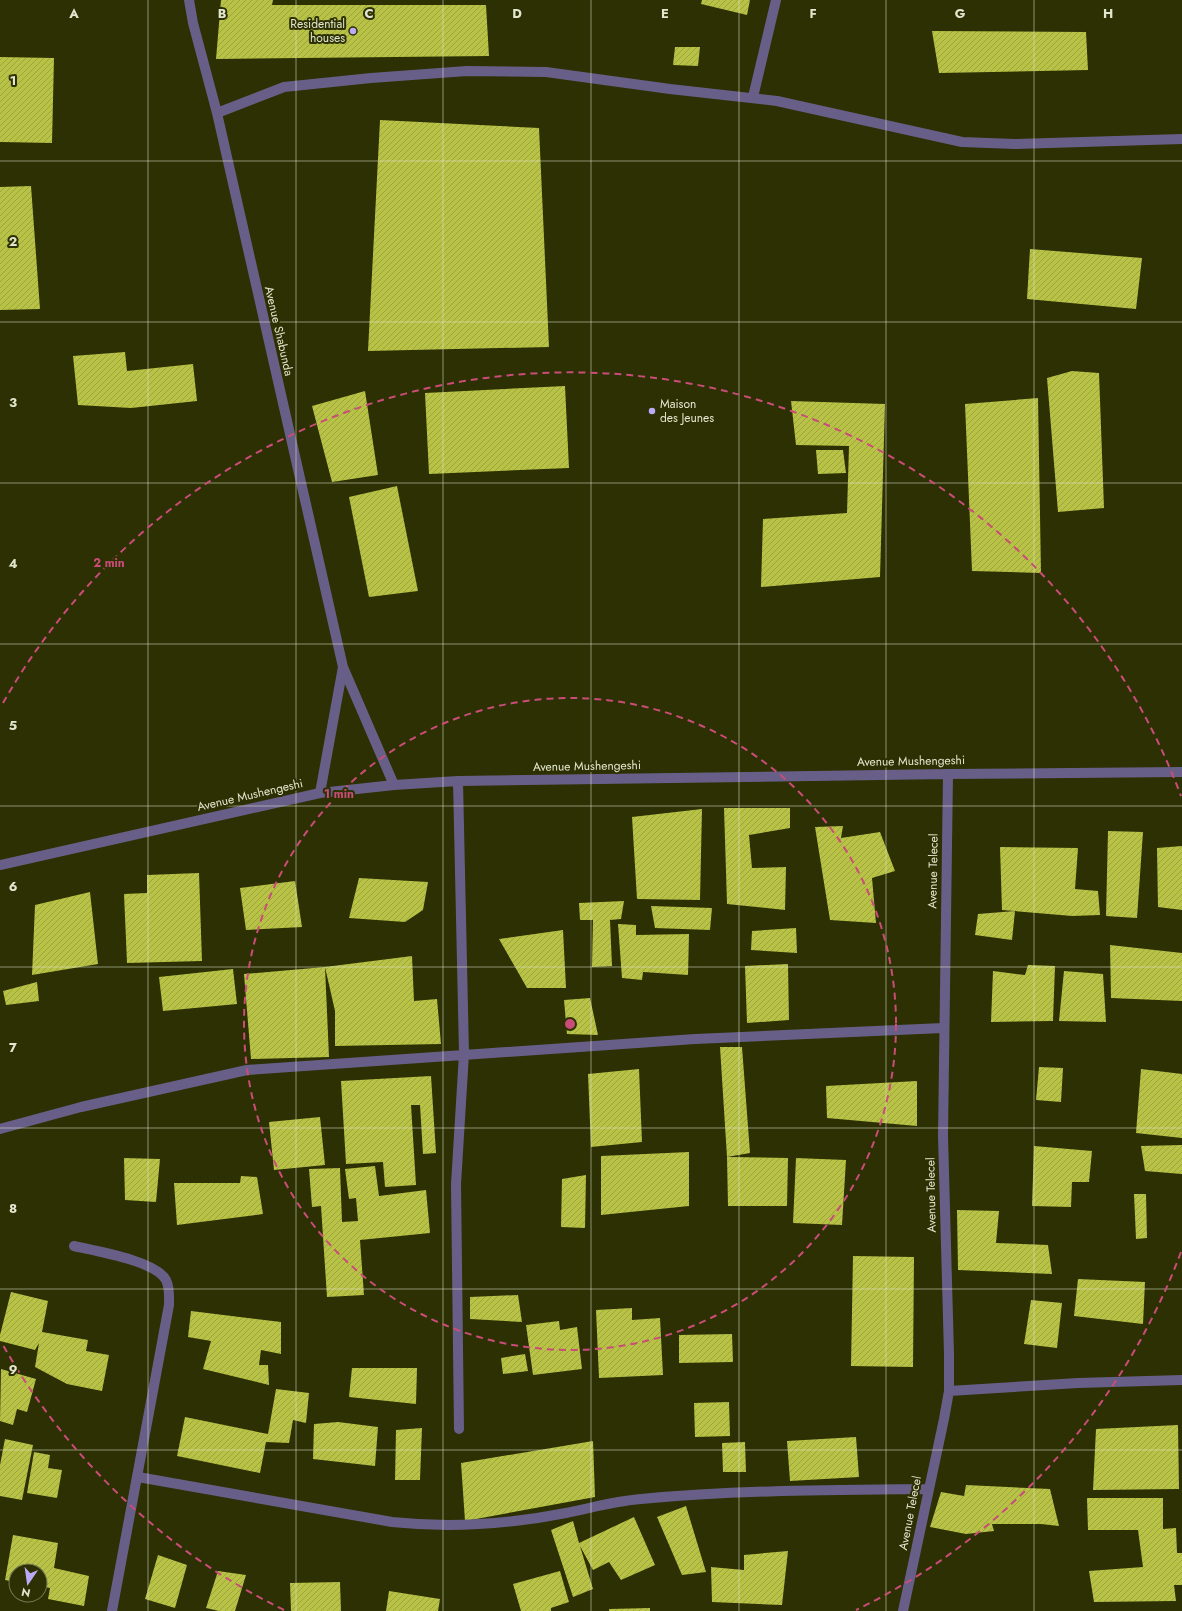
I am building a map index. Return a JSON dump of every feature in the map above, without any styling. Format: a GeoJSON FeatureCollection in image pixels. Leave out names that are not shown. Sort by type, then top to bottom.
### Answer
{"type":"FeatureCollection","features":[{"type":"Feature","properties":{"kind":"street","name":"Avenue Shabunda"},"geometry":{"type":"LineString","coordinates":[[189,0],[193,23],[217,113],[343,667]]}},
{"type":"Feature","properties":{"kind":"street"},"geometry":{"type":"LineString","coordinates":[[753,97],[776,0]]}},
{"type":"Feature","properties":{"kind":"street"},"geometry":{"type":"LineString","coordinates":[[217,113],[284,87],[371,78],[467,72],[546,72],[670,89],[753,97],[962,142],[1015,144],[1182,139]]}},
{"type":"Feature","properties":{"kind":"street"},"geometry":{"type":"LineString","coordinates":[[343,667],[394,785]]}},
{"type":"Feature","properties":{"kind":"street"},"geometry":{"type":"LineString","coordinates":[[320,793],[343,667]]}},
{"type":"Feature","properties":{"kind":"street","name":"Avenue Mushengeshi"},"geometry":{"type":"LineString","coordinates":[[0,865],[320,793],[394,785],[458,782],[948,774],[1182,772]]}},
{"type":"Feature","properties":{"kind":"street","name":"Avenue Telecel"},"geometry":{"type":"LineString","coordinates":[[903,1611],[949,1391],[943,1136],[948,774]]}},
{"type":"Feature","properties":{"kind":"street"},"geometry":{"type":"LineString","coordinates":[[458,782],[464,1054],[456,1184],[459,1429]]}},
{"type":"Feature","properties":{"kind":"street"},"geometry":{"type":"LineString","coordinates":[[0,1129],[81,1107],[247,1070],[695,1039],[944,1028]]}},
{"type":"Feature","properties":{"kind":"street"},"geometry":{"type":"LineString","coordinates":[[74,1246],[146,1264],[160,1271],[166,1280],[169,1292],[169,1305],[112,1611]]}},
{"type":"Feature","properties":{"kind":"street"},"geometry":{"type":"LineString","coordinates":[[949,1391],[1078,1383],[1182,1380]]}},
{"type":"Feature","properties":{"kind":"street"},"geometry":{"type":"LineString","coordinates":[[138,1476],[392,1522],[430,1525],[488,1523],[530,1518],[566,1513],[604,1504],[640,1499],[792,1491],[928,1489]]}},
{"type":"Feature","properties":{"kind":"building","name":"Residential houses"},"geometry":{"type":"Polygon","coordinates":[[[221,0],[273,0],[272,5],[486,5],[489,56],[216,59],[221,0]]]}},
{"type":"Feature","properties":{"kind":"building"},"geometry":{"type":"Polygon","coordinates":[[[702,0],[750,0],[747,15],[701,4],[702,0]]]}},
{"type":"Feature","properties":{"kind":"building"},"geometry":{"type":"Polygon","coordinates":[[[932,31],[1086,32],[1088,70],[939,73],[932,31]]]}},
{"type":"Feature","properties":{"kind":"building"},"geometry":{"type":"Polygon","coordinates":[[[675,47],[700,47],[698,66],[673,65],[675,47]]]}},
{"type":"Feature","properties":{"kind":"building"},"geometry":{"type":"Polygon","coordinates":[[[0,57],[54,58],[52,143],[0,142],[0,57]]]}},
{"type":"Feature","properties":{"kind":"building"},"geometry":{"type":"Polygon","coordinates":[[[380,120],[539,128],[549,347],[368,351],[380,120]]]}},
{"type":"Feature","properties":{"kind":"building"},"geometry":{"type":"Polygon","coordinates":[[[31,186],[40,309],[0,310],[0,187],[31,186]]]}},
{"type":"Feature","properties":{"kind":"building"},"geometry":{"type":"Polygon","coordinates":[[[1030,249],[1142,258],[1136,309],[1027,299],[1030,249]]]}},
{"type":"Feature","properties":{"kind":"building"},"geometry":{"type":"Polygon","coordinates":[[[125,352],[127,371],[193,364],[197,401],[131,408],[78,405],[73,356],[125,352]]]}},
{"type":"Feature","properties":{"kind":"building"},"geometry":{"type":"Polygon","coordinates":[[[1072,371],[1099,373],[1104,508],[1058,512],[1047,378],[1072,371]]]}},
{"type":"Feature","properties":{"kind":"building"},"geometry":{"type":"Polygon","coordinates":[[[565,386],[569,468],[429,474],[425,393],[565,386]]]}},
{"type":"Feature","properties":{"kind":"building"},"geometry":{"type":"Polygon","coordinates":[[[365,391],[378,475],[332,482],[312,406],[365,391]]]}},
{"type":"Feature","properties":{"kind":"building"},"geometry":{"type":"Polygon","coordinates":[[[1038,398],[1041,573],[972,571],[965,404],[1038,398]]]}},
{"type":"Feature","properties":{"kind":"building"},"geometry":{"type":"Polygon","coordinates":[[[791,401],[885,404],[880,577],[761,587],[763,519],[847,513],[849,446],[796,445],[791,401]]]}},
{"type":"Feature","properties":{"kind":"building"},"geometry":{"type":"Polygon","coordinates":[[[816,450],[843,450],[846,473],[818,474],[816,450]]]}},
{"type":"Feature","properties":{"kind":"building"},"geometry":{"type":"Polygon","coordinates":[[[397,486],[418,591],[369,597],[349,497],[397,486]]]}},
{"type":"Feature","properties":{"kind":"building"},"geometry":{"type":"Polygon","coordinates":[[[724,808],[790,808],[790,828],[749,835],[752,868],[786,867],[785,910],[727,904],[724,808]]]}},
{"type":"Feature","properties":{"kind":"building"},"geometry":{"type":"Polygon","coordinates":[[[702,809],[700,900],[637,899],[632,817],[702,809]]]}},
{"type":"Feature","properties":{"kind":"building"},"geometry":{"type":"Polygon","coordinates":[[[843,826],[841,838],[880,832],[895,871],[872,878],[876,923],[830,920],[815,827],[843,826]]]}},
{"type":"Feature","properties":{"kind":"building"},"geometry":{"type":"Polygon","coordinates":[[[1108,831],[1143,832],[1137,918],[1106,916],[1108,831]]]}},
{"type":"Feature","properties":{"kind":"building"},"geometry":{"type":"Polygon","coordinates":[[[1182,846],[1182,910],[1158,907],[1157,848],[1182,846]]]}},
{"type":"Feature","properties":{"kind":"building"},"geometry":{"type":"Polygon","coordinates":[[[1000,847],[1078,848],[1075,889],[1098,891],[1100,915],[1072,916],[1002,910],[1000,847]]]}},
{"type":"Feature","properties":{"kind":"building"},"geometry":{"type":"Polygon","coordinates":[[[199,873],[202,961],[127,963],[124,894],[147,893],[147,875],[199,873]]]}},
{"type":"Feature","properties":{"kind":"building"},"geometry":{"type":"Polygon","coordinates":[[[359,878],[428,882],[423,910],[405,922],[349,918],[359,878]]]}},
{"type":"Feature","properties":{"kind":"building"},"geometry":{"type":"Polygon","coordinates":[[[295,881],[302,927],[246,930],[240,888],[295,881]]]}},
{"type":"Feature","properties":{"kind":"building"},"geometry":{"type":"Polygon","coordinates":[[[90,892],[98,964],[32,975],[35,905],[90,892]]]}},
{"type":"Feature","properties":{"kind":"building"},"geometry":{"type":"Polygon","coordinates":[[[624,901],[621,919],[610,920],[612,966],[592,967],[593,920],[580,920],[579,903],[624,901]]]}},
{"type":"Feature","properties":{"kind":"building"},"geometry":{"type":"Polygon","coordinates":[[[651,906],[712,908],[710,930],[655,928],[651,906]]]}},
{"type":"Feature","properties":{"kind":"building"},"geometry":{"type":"Polygon","coordinates":[[[1015,911],[1012,940],[975,935],[978,914],[1015,911]]]}},
{"type":"Feature","properties":{"kind":"building"},"geometry":{"type":"Polygon","coordinates":[[[618,924],[636,925],[636,935],[689,934],[688,975],[643,972],[642,980],[622,978],[618,924]]]}},
{"type":"Feature","properties":{"kind":"building"},"geometry":{"type":"Polygon","coordinates":[[[796,928],[797,953],[751,950],[752,931],[796,928]]]}},
{"type":"Feature","properties":{"kind":"building"},"geometry":{"type":"Polygon","coordinates":[[[563,930],[566,988],[527,988],[499,939],[563,930]]]}},
{"type":"Feature","properties":{"kind":"building"},"geometry":{"type":"Polygon","coordinates":[[[1110,945],[1182,953],[1182,1001],[1111,998],[1110,945]]]}},
{"type":"Feature","properties":{"kind":"building"},"geometry":{"type":"Polygon","coordinates":[[[412,956],[414,1001],[437,999],[441,1044],[335,1046],[335,1011],[325,967],[412,956]]]}},
{"type":"Feature","properties":{"kind":"building"},"geometry":{"type":"Polygon","coordinates":[[[788,964],[789,1020],[747,1023],[745,966],[788,964]]]}},
{"type":"Feature","properties":{"kind":"building"},"geometry":{"type":"Polygon","coordinates":[[[1028,965],[1055,966],[1053,1021],[991,1022],[993,971],[1025,975],[1028,965]]]}},
{"type":"Feature","properties":{"kind":"building"},"geometry":{"type":"Polygon","coordinates":[[[325,967],[329,1057],[251,1059],[244,974],[325,967]]]}},
{"type":"Feature","properties":{"kind":"building"},"geometry":{"type":"Polygon","coordinates":[[[233,969],[237,1004],[163,1011],[159,977],[233,969]]]}},
{"type":"Feature","properties":{"kind":"building"},"geometry":{"type":"Polygon","coordinates":[[[1064,971],[1103,974],[1106,1022],[1059,1021],[1064,971]]]}},
{"type":"Feature","properties":{"kind":"building"},"geometry":{"type":"Polygon","coordinates":[[[37,982],[39,1001],[6,1005],[3,991],[37,982]]]}},
{"type":"Feature","properties":{"kind":"building"},"geometry":{"type":"Polygon","coordinates":[[[590,998],[598,1035],[567,1034],[564,1000],[590,998]]]}},
{"type":"Feature","properties":{"kind":"building"},"geometry":{"type":"Polygon","coordinates":[[[720,1047],[742,1047],[750,1153],[727,1157],[720,1047]]]}},
{"type":"Feature","properties":{"kind":"building"},"geometry":{"type":"Polygon","coordinates":[[[1039,1067],[1063,1068],[1061,1102],[1036,1100],[1039,1067]]]}},
{"type":"Feature","properties":{"kind":"building"},"geometry":{"type":"Polygon","coordinates":[[[639,1069],[642,1142],[591,1147],[588,1074],[639,1069]]]}},
{"type":"Feature","properties":{"kind":"building"},"geometry":{"type":"Polygon","coordinates":[[[1141,1069],[1182,1074],[1182,1138],[1136,1133],[1141,1069]]]}},
{"type":"Feature","properties":{"kind":"building"},"geometry":{"type":"Polygon","coordinates":[[[431,1076],[436,1153],[423,1154],[420,1105],[411,1105],[416,1185],[385,1187],[383,1162],[346,1164],[341,1081],[431,1076]]]}},
{"type":"Feature","properties":{"kind":"building"},"geometry":{"type":"Polygon","coordinates":[[[917,1081],[917,1126],[827,1118],[826,1086],[917,1081]]]}},
{"type":"Feature","properties":{"kind":"building"},"geometry":{"type":"Polygon","coordinates":[[[320,1117],[325,1165],[274,1170],[269,1122],[320,1117]]]}},
{"type":"Feature","properties":{"kind":"building"},"geometry":{"type":"Polygon","coordinates":[[[1182,1145],[1182,1174],[1145,1171],[1141,1146],[1182,1145]]]}},
{"type":"Feature","properties":{"kind":"building"},"geometry":{"type":"Polygon","coordinates":[[[1034,1146],[1092,1151],[1089,1182],[1072,1182],[1071,1207],[1032,1206],[1034,1146]]]}},
{"type":"Feature","properties":{"kind":"building"},"geometry":{"type":"Polygon","coordinates":[[[689,1152],[689,1206],[601,1215],[601,1156],[689,1152]]]}},
{"type":"Feature","properties":{"kind":"building"},"geometry":{"type":"Polygon","coordinates":[[[727,1157],[788,1158],[787,1206],[728,1206],[727,1157]]]}},
{"type":"Feature","properties":{"kind":"building"},"geometry":{"type":"Polygon","coordinates":[[[124,1158],[160,1159],[156,1202],[125,1200],[124,1158]]]}},
{"type":"Feature","properties":{"kind":"building"},"geometry":{"type":"Polygon","coordinates":[[[796,1158],[846,1160],[842,1225],[793,1223],[796,1158]]]}},
{"type":"Feature","properties":{"kind":"building"},"geometry":{"type":"Polygon","coordinates":[[[375,1166],[379,1196],[426,1190],[430,1233],[360,1240],[364,1295],[327,1297],[321,1206],[312,1207],[309,1169],[340,1168],[342,1222],[358,1221],[356,1198],[349,1199],[345,1169],[375,1166]]]}},
{"type":"Feature","properties":{"kind":"building"},"geometry":{"type":"Polygon","coordinates":[[[586,1175],[585,1228],[561,1227],[562,1179],[586,1175]]]}},
{"type":"Feature","properties":{"kind":"building"},"geometry":{"type":"Polygon","coordinates":[[[241,1176],[257,1177],[263,1214],[177,1225],[174,1183],[240,1183],[241,1176]]]}},
{"type":"Feature","properties":{"kind":"building"},"geometry":{"type":"Polygon","coordinates":[[[1134,1194],[1146,1194],[1147,1238],[1136,1239],[1134,1194]]]}},
{"type":"Feature","properties":{"kind":"building"},"geometry":{"type":"Polygon","coordinates":[[[957,1210],[999,1211],[996,1243],[1048,1245],[1052,1274],[958,1270],[957,1210]]]}},
{"type":"Feature","properties":{"kind":"building"},"geometry":{"type":"Polygon","coordinates":[[[853,1256],[914,1257],[913,1367],[851,1366],[853,1256]]]}},
{"type":"Feature","properties":{"kind":"building"},"geometry":{"type":"Polygon","coordinates":[[[1078,1279],[1145,1282],[1143,1324],[1074,1316],[1078,1279]]]}},
{"type":"Feature","properties":{"kind":"building"},"geometry":{"type":"Polygon","coordinates":[[[11,1292],[48,1301],[42,1332],[88,1340],[86,1351],[109,1355],[102,1391],[67,1384],[35,1367],[39,1343],[35,1350],[0,1341],[0,1335],[11,1292]]]}},
{"type":"Feature","properties":{"kind":"building"},"geometry":{"type":"Polygon","coordinates":[[[518,1295],[522,1322],[470,1319],[470,1297],[518,1295]]]}},
{"type":"Feature","properties":{"kind":"building"},"geometry":{"type":"Polygon","coordinates":[[[1031,1300],[1062,1303],[1057,1348],[1024,1344],[1031,1300]]]}},
{"type":"Feature","properties":{"kind":"building"},"geometry":{"type":"Polygon","coordinates":[[[632,1308],[632,1320],[660,1318],[663,1375],[599,1378],[596,1310],[632,1308]]]}},
{"type":"Feature","properties":{"kind":"building"},"geometry":{"type":"Polygon","coordinates":[[[191,1311],[281,1322],[281,1354],[261,1350],[259,1365],[268,1365],[269,1385],[203,1369],[211,1341],[188,1337],[191,1311]]]}},
{"type":"Feature","properties":{"kind":"building"},"geometry":{"type":"Polygon","coordinates":[[[559,1321],[560,1330],[577,1327],[582,1369],[533,1375],[526,1325],[559,1321]]]}},
{"type":"Feature","properties":{"kind":"building"},"geometry":{"type":"Polygon","coordinates":[[[732,1334],[733,1362],[679,1363],[679,1335],[732,1334]]]}},
{"type":"Feature","properties":{"kind":"building"},"geometry":{"type":"Polygon","coordinates":[[[525,1354],[528,1371],[503,1374],[501,1358],[525,1354]]]}},
{"type":"Feature","properties":{"kind":"building"},"geometry":{"type":"Polygon","coordinates":[[[352,1368],[417,1368],[416,1404],[349,1397],[352,1368]]]}},
{"type":"Feature","properties":{"kind":"building"},"geometry":{"type":"Polygon","coordinates":[[[1,1369],[36,1379],[27,1412],[17,1409],[13,1425],[0,1421],[1,1369]]]}},
{"type":"Feature","properties":{"kind":"building"},"geometry":{"type":"Polygon","coordinates":[[[276,1389],[309,1393],[306,1423],[293,1420],[289,1443],[266,1442],[260,1473],[177,1456],[185,1417],[268,1434],[276,1389]]]}},
{"type":"Feature","properties":{"kind":"building"},"geometry":{"type":"Polygon","coordinates":[[[729,1402],[730,1436],[695,1437],[694,1403],[729,1402]]]}},
{"type":"Feature","properties":{"kind":"building"},"geometry":{"type":"Polygon","coordinates":[[[338,1422],[378,1427],[375,1466],[313,1459],[314,1424],[338,1422]]]}},
{"type":"Feature","properties":{"kind":"building"},"geometry":{"type":"Polygon","coordinates":[[[1178,1425],[1179,1489],[1093,1490],[1096,1429],[1178,1425]]]}},
{"type":"Feature","properties":{"kind":"building"},"geometry":{"type":"Polygon","coordinates":[[[422,1428],[420,1480],[395,1480],[396,1430],[422,1428]]]}},
{"type":"Feature","properties":{"kind":"building"},"geometry":{"type":"Polygon","coordinates":[[[856,1437],[859,1477],[790,1481],[787,1441],[856,1437]]]}},
{"type":"Feature","properties":{"kind":"building"},"geometry":{"type":"Polygon","coordinates":[[[5,1439],[33,1445],[22,1500],[0,1496],[0,1465],[5,1439]]]}},
{"type":"Feature","properties":{"kind":"building"},"geometry":{"type":"Polygon","coordinates":[[[593,1441],[595,1497],[465,1521],[461,1463],[593,1441]]]}},
{"type":"Feature","properties":{"kind":"building"},"geometry":{"type":"Polygon","coordinates":[[[745,1442],[746,1472],[723,1472],[722,1443],[745,1442]]]}},
{"type":"Feature","properties":{"kind":"building"},"geometry":{"type":"Polygon","coordinates":[[[34,1452],[50,1455],[48,1468],[62,1470],[57,1498],[27,1493],[34,1452]]]}},
{"type":"Feature","properties":{"kind":"building"},"geometry":{"type":"Polygon","coordinates":[[[966,1485],[1050,1489],[1059,1526],[1041,1524],[992,1524],[994,1531],[966,1534],[930,1527],[941,1492],[964,1496],[966,1485]]]}},
{"type":"Feature","properties":{"kind":"building"},"geometry":{"type":"Polygon","coordinates":[[[1087,1498],[1163,1498],[1163,1529],[1176,1528],[1177,1553],[1182,1553],[1182,1585],[1174,1585],[1176,1601],[1094,1602],[1089,1571],[1143,1567],[1138,1530],[1088,1530],[1087,1498]]]}},
{"type":"Feature","properties":{"kind":"building"},"geometry":{"type":"Polygon","coordinates":[[[686,1506],[706,1572],[682,1575],[657,1517],[686,1506]]]}},
{"type":"Feature","properties":{"kind":"building"},"geometry":{"type":"Polygon","coordinates":[[[634,1517],[655,1565],[621,1580],[609,1562],[593,1570],[580,1546],[593,1589],[573,1597],[551,1530],[573,1521],[579,1543],[634,1517]]]}},
{"type":"Feature","properties":{"kind":"building"},"geometry":{"type":"Polygon","coordinates":[[[13,1535],[58,1543],[54,1568],[89,1576],[84,1606],[48,1599],[50,1588],[48,1588],[48,1563],[8,1563],[13,1535]]]}},
{"type":"Feature","properties":{"kind":"building"},"geometry":{"type":"Polygon","coordinates":[[[788,1551],[782,1605],[712,1602],[711,1567],[744,1570],[744,1555],[788,1551]]]}},
{"type":"Feature","properties":{"kind":"building"},"geometry":{"type":"Polygon","coordinates":[[[158,1555],[187,1565],[175,1608],[145,1599],[158,1555]]]}},
{"type":"Feature","properties":{"kind":"building"},"geometry":{"type":"Polygon","coordinates":[[[8,1563],[8,1581],[5,1580],[8,1563]]]}},
{"type":"Feature","properties":{"kind":"building"},"geometry":{"type":"Polygon","coordinates":[[[218,1571],[246,1575],[235,1611],[219,1611],[206,1608],[218,1571]]]}},
{"type":"Feature","properties":{"kind":"building"},"geometry":{"type":"Polygon","coordinates":[[[560,1571],[569,1602],[551,1608],[551,1611],[521,1611],[513,1584],[560,1571]]]}},
{"type":"Feature","properties":{"kind":"building"},"geometry":{"type":"Polygon","coordinates":[[[340,1582],[341,1611],[291,1611],[290,1583],[340,1582]]]}},
{"type":"Feature","properties":{"kind":"building"},"geometry":{"type":"Polygon","coordinates":[[[389,1591],[440,1599],[438,1611],[386,1611],[389,1591]]]}},
{"type":"Feature","properties":{"kind":"building"},"geometry":{"type":"Polygon","coordinates":[[[650,1608],[650,1611],[609,1611],[609,1609],[650,1608]]]}},
{"type":"Feature","properties":{"kind":"place","name":"Residential houses"},"geometry":{"type":"Point","coordinates":[353,31]}},
{"type":"Feature","properties":{"kind":"place","name":"Maison des Jeunes"},"geometry":{"type":"Point","coordinates":[652,411]}}]}
